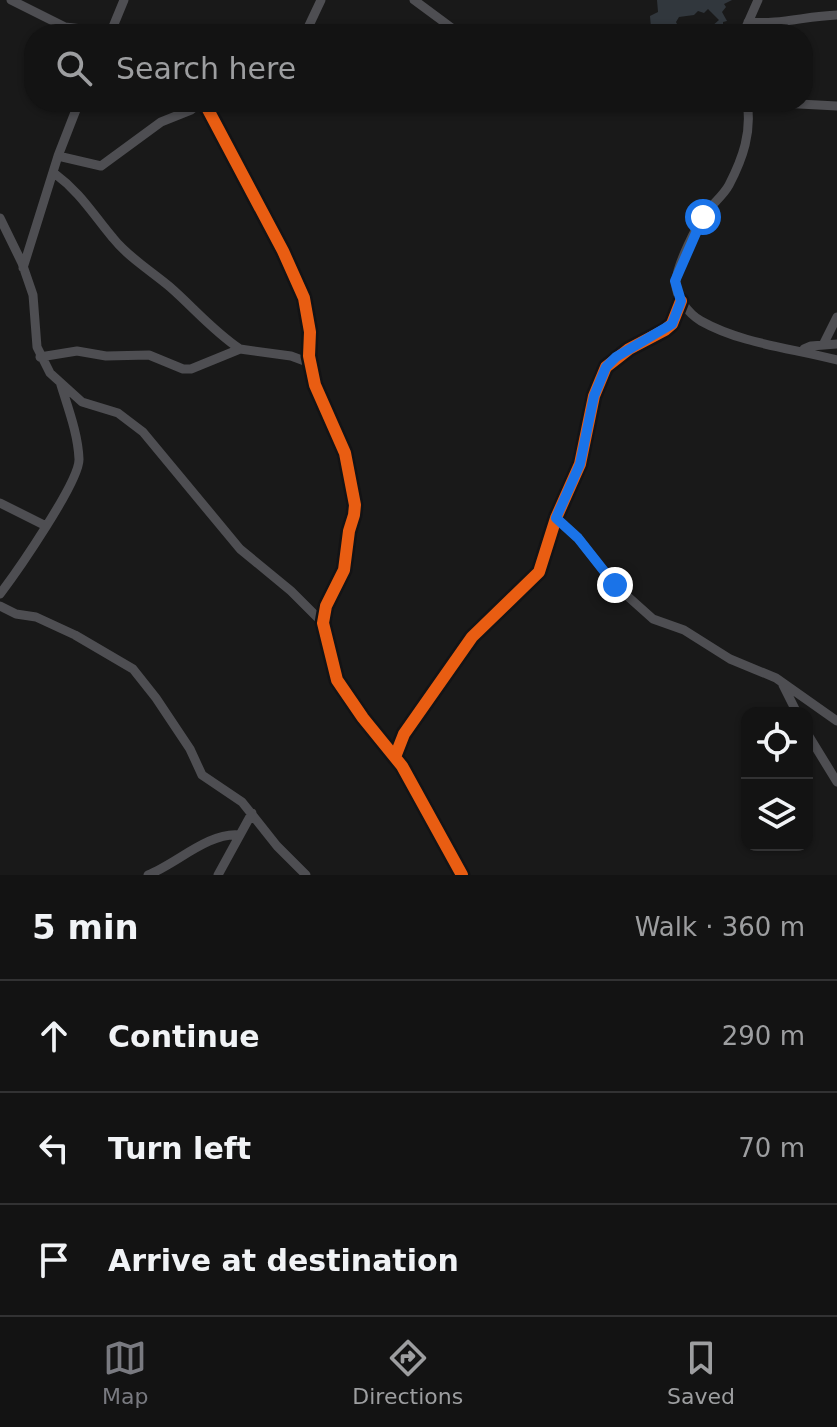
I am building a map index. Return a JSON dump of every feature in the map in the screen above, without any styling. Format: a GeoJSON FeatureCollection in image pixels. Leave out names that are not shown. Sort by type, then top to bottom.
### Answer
{"type":"FeatureCollection","features":[{"type":"Feature","properties":{"kind":"street"},"geometry":{"type":"LineString","coordinates":[[11,0],[59,24]]}},
{"type":"Feature","properties":{"kind":"street"},"geometry":{"type":"LineString","coordinates":[[114,24],[124,0]]}},
{"type":"Feature","properties":{"kind":"street"},"geometry":{"type":"LineString","coordinates":[[310,24],[321,0]]}},
{"type":"Feature","properties":{"kind":"street"},"geometry":{"type":"LineString","coordinates":[[414,0],[446,24]]}},
{"type":"Feature","properties":{"kind":"street"},"geometry":{"type":"LineString","coordinates":[[758,0],[748,22],[785,23],[812,16],[837,15]]}},
{"type":"Feature","properties":{"kind":"street"},"geometry":{"type":"LineString","coordinates":[[813,105],[837,106]]}},
{"type":"Feature","properties":{"kind":"street"},"geometry":{"type":"LineString","coordinates":[[23,268],[75,112]]}},
{"type":"Feature","properties":{"kind":"street"},"geometry":{"type":"LineString","coordinates":[[58,156],[101,166],[161,122],[186,112]]}},
{"type":"Feature","properties":{"kind":"street"},"geometry":{"type":"LineString","coordinates":[[208,112],[241,169],[299,285],[308,314],[310,363],[319,399],[343,446],[355,505],[344,570],[326,606],[323,623],[330,658],[342,690],[395,757],[462,875]]}},
{"type":"Feature","properties":{"kind":"street"},"geometry":{"type":"LineString","coordinates":[[749,112],[741,160],[728,186],[703,217],[683,258],[675,281],[681,301],[698,320],[738,336],[837,360]]}},
{"type":"Feature","properties":{"kind":"street"},"geometry":{"type":"LineString","coordinates":[[54,173],[91,206],[114,240],[186,301],[217,334],[240,349],[291,356],[310,363]]}},
{"type":"Feature","properties":{"kind":"street"},"geometry":{"type":"LineString","coordinates":[[0,218],[33,295],[35,336],[40,357],[61,385],[82,402],[118,413],[143,432],[240,549],[291,591],[323,623]]}},
{"type":"Feature","properties":{"kind":"street"},"geometry":{"type":"LineString","coordinates":[[395,757],[404,734],[472,637],[539,572],[556,518],[580,464],[594,396],[606,367],[616,357],[672,324],[681,301]]}},
{"type":"Feature","properties":{"kind":"street"},"geometry":{"type":"LineString","coordinates":[[823,345],[837,317]]}},
{"type":"Feature","properties":{"kind":"street"},"geometry":{"type":"LineString","coordinates":[[801,351],[811,346],[837,344]]}},
{"type":"Feature","properties":{"kind":"street"},"geometry":{"type":"LineString","coordinates":[[40,357],[77,351],[106,356],[149,355],[183,369],[191,369],[240,349]]}},
{"type":"Feature","properties":{"kind":"street"},"geometry":{"type":"LineString","coordinates":[[0,594],[46,526],[79,463],[61,385]]}},
{"type":"Feature","properties":{"kind":"street"},"geometry":{"type":"LineString","coordinates":[[0,503],[46,526]]}},
{"type":"Feature","properties":{"kind":"street"},"geometry":{"type":"LineString","coordinates":[[556,518],[578,538],[615,585],[653,619],[684,630],[730,659],[762,670],[837,721]]}},
{"type":"Feature","properties":{"kind":"street"},"geometry":{"type":"LineString","coordinates":[[0,606],[12,613],[36,617],[75,635],[133,669],[170,718],[202,775],[234,795],[306,875]]}},
{"type":"Feature","properties":{"kind":"street"},"geometry":{"type":"LineString","coordinates":[[782,682],[794,707]]}},
{"type":"Feature","properties":{"kind":"street"},"geometry":{"type":"LineString","coordinates":[[813,743],[837,782]]}},
{"type":"Feature","properties":{"kind":"street"},"geometry":{"type":"LineString","coordinates":[[218,875],[252,813]]}},
{"type":"Feature","properties":{"kind":"street"},"geometry":{"type":"LineString","coordinates":[[148,875],[173,864],[216,837],[239,835]]}},
{"type":"Feature","properties":{"kind":"shaded area"},"geometry":{"type":"Polygon","coordinates":[[[657,0],[732,0],[724,4],[726,7],[722,12],[727,21],[723,24],[714,24],[719,20],[708,9],[704,13],[698,11],[694,15],[679,17],[677,24],[651,24],[650,16],[658,12],[657,0]]]}},
{"type":"Feature","properties":{"kind":"cycle path"},"geometry":{"type":"LineString","coordinates":[[209,112],[283,251],[304,298],[315,385],[345,453],[355,505],[354,515],[344,570],[326,606],[323,623],[337,680],[402,766],[462,875]]}},
{"type":"Feature","properties":{"kind":"cycle path"},"geometry":{"type":"LineString","coordinates":[[395,757],[404,734],[472,637],[539,572],[556,518],[580,464],[594,396],[606,367],[629,349],[672,324],[681,301]]}},
{"type":"Feature","properties":{"kind":"route"},"geometry":{"type":"LineString","coordinates":[[615,585],[578,538],[556,518],[580,464],[594,396],[606,367],[616,357],[672,324],[681,301],[675,281],[703,217]]}}]}
